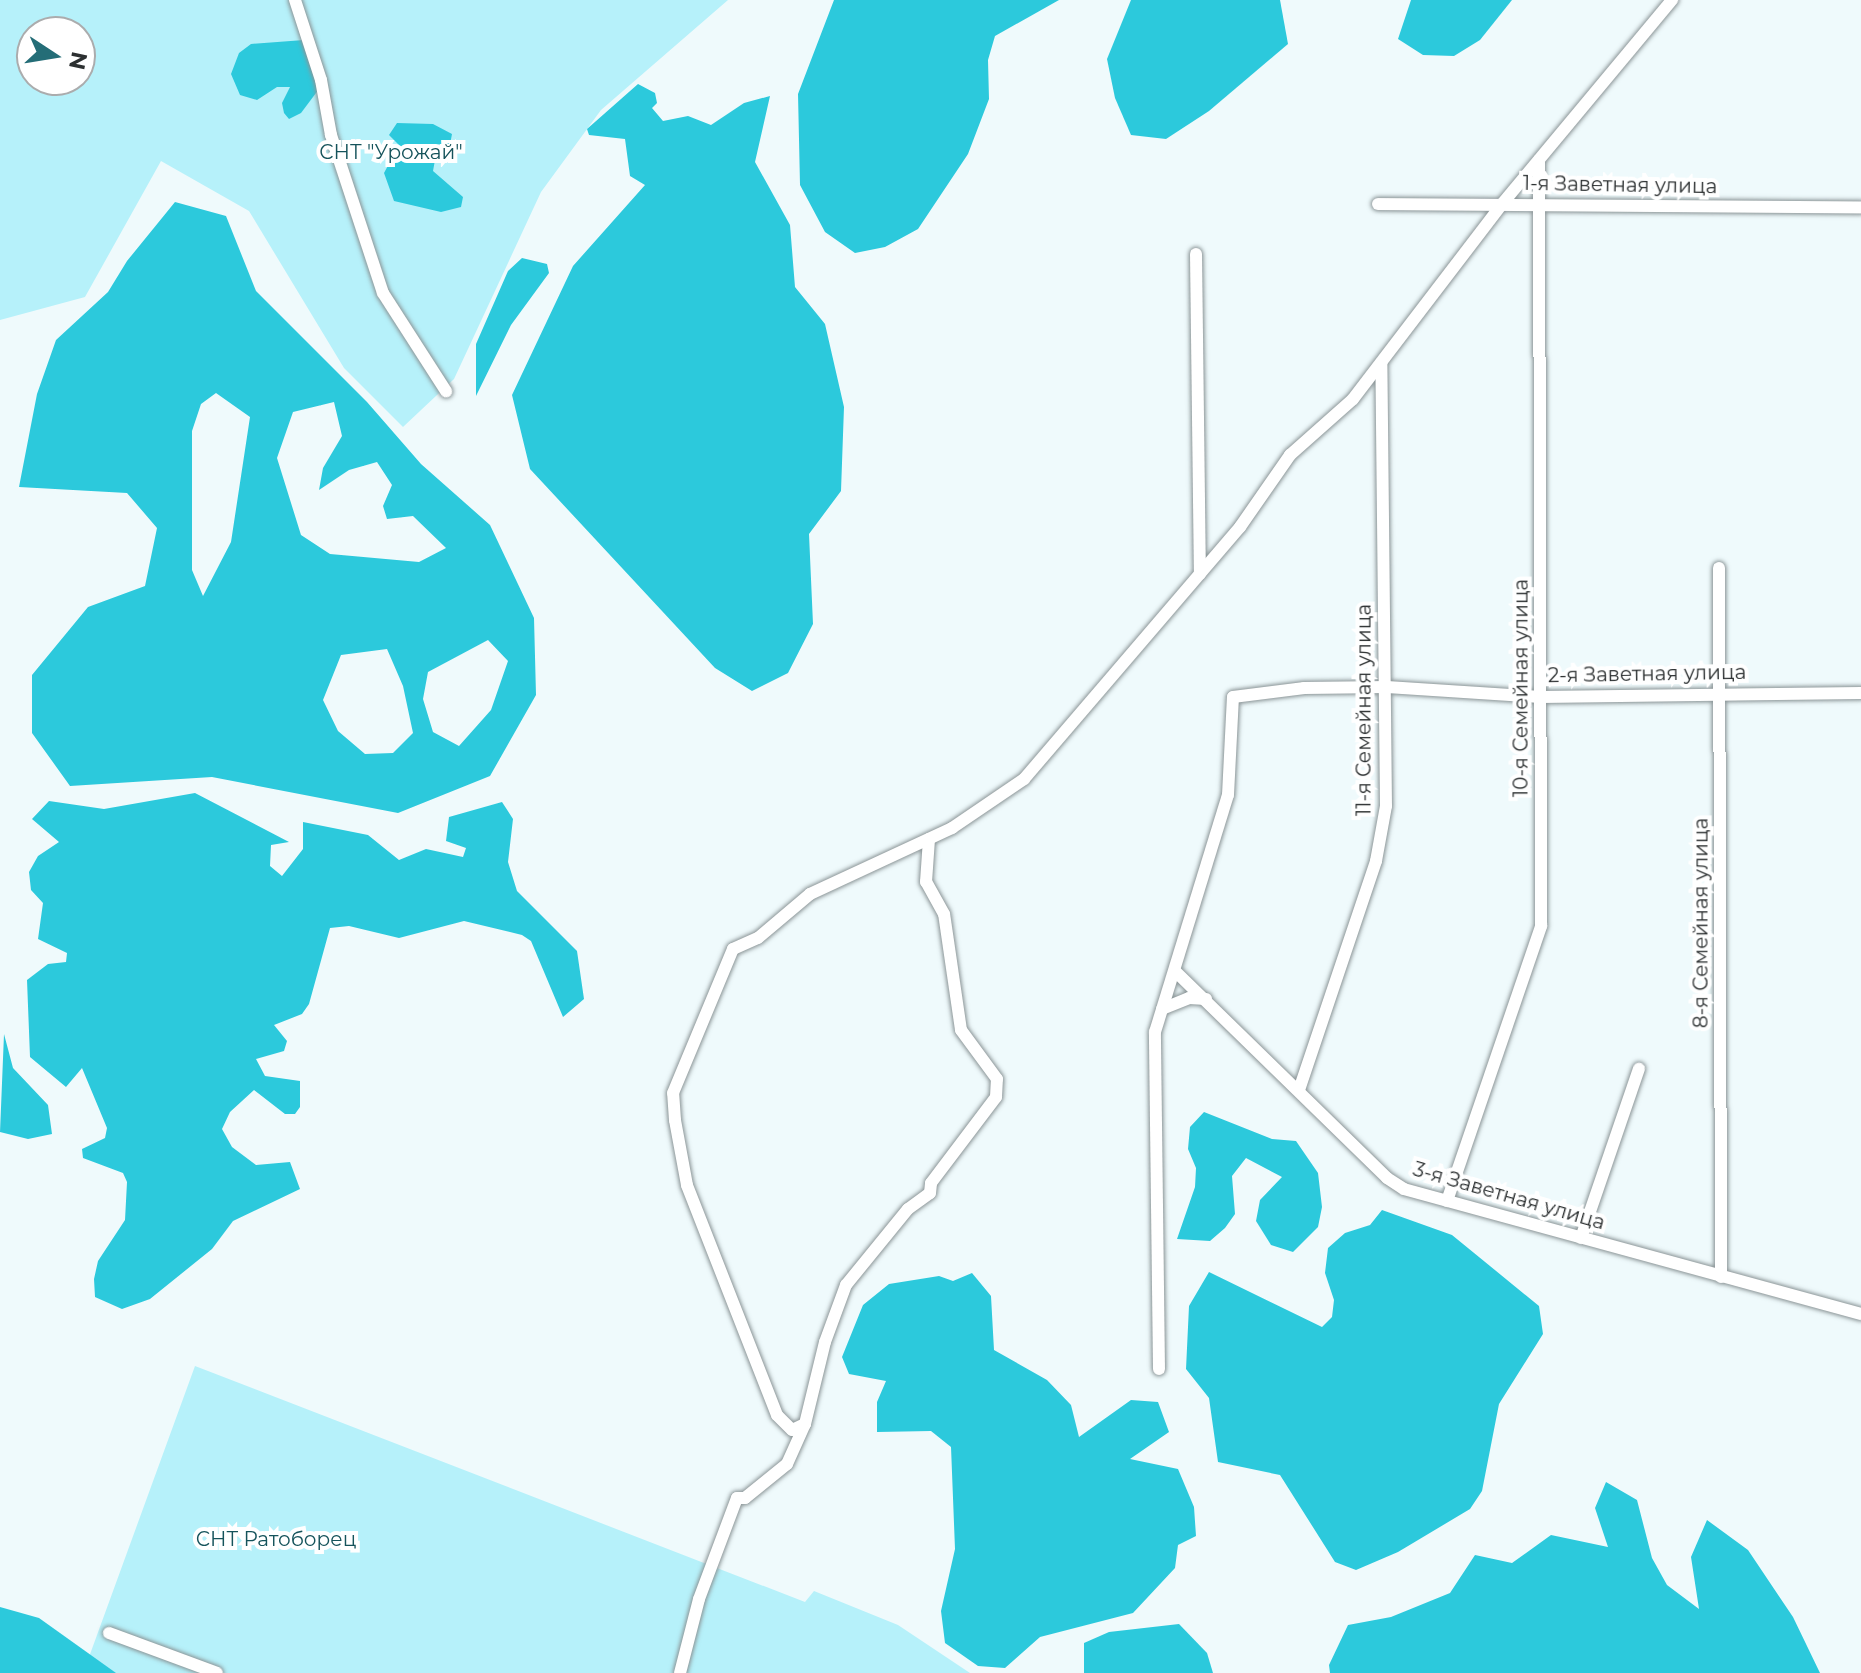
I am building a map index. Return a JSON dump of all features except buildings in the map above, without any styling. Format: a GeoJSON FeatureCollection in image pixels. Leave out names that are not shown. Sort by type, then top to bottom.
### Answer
{"type":"FeatureCollection","features":[{"type":"Feature","properties":{"kind":"street"},"geometry":{"type":"LineString","coordinates":[[295,0],[321,80],[331,135],[383,293],[446,391]]}},
{"type":"Feature","properties":{"kind":"street"},"geometry":{"type":"LineString","coordinates":[[805,1424],[792,1430],[777,1415],[714,1262],[687,1185],[673,1093],[733,949],[758,938],[810,894],[929,839],[1024,779],[1200,574],[1290,455],[1353,399],[1502,204],[1672,0]]}},
{"type":"Feature","properties":{"kind":"street","name":"10-я Семейная улица"},"geometry":{"type":"LineString","coordinates":[[1447,1201],[1538,943],[1541,697],[1536,205],[1539,160]]}},
{"type":"Feature","properties":{"kind":"street","name":"1-я Заветная улица"},"geometry":{"type":"LineString","coordinates":[[1378,204],[1861,207]]}},
{"type":"Feature","properties":{"kind":"street"},"geometry":{"type":"LineString","coordinates":[[1196,254],[1200,574]]}},
{"type":"Feature","properties":{"kind":"street","name":"11-я Семейная улица"},"geometry":{"type":"LineString","coordinates":[[1299,1090],[1380,844],[1386,806],[1381,363]]}},
{"type":"Feature","properties":{"kind":"street","name":"8-я Семейная улица"},"geometry":{"type":"LineString","coordinates":[[1719,568],[1721,1277]]}},
{"type":"Feature","properties":{"kind":"street","name":"2-я Заветная улица"},"geometry":{"type":"LineString","coordinates":[[1176,972],[1228,795],[1233,697],[1304,688],[1387,687],[1541,697],[1719,692],[1861,693]]}},
{"type":"Feature","properties":{"kind":"street"},"geometry":{"type":"LineString","coordinates":[[680,1673],[699,1599],[737,1498],[745,1498],[787,1464],[805,1424],[825,1342],[846,1285],[908,1209],[930,1193],[931,1183],[996,1097],[997,1079],[961,1030],[944,914],[926,882],[929,839]]}},
{"type":"Feature","properties":{"kind":"street"},"geometry":{"type":"LineString","coordinates":[[1159,1369],[1154,1053],[1162,1009],[1176,972]]}},
{"type":"Feature","properties":{"kind":"street","name":"3-я Заветная улица"},"geometry":{"type":"LineString","coordinates":[[1176,972],[1387,1178],[1404,1189],[1861,1314]]}},
{"type":"Feature","properties":{"kind":"street"},"geometry":{"type":"LineString","coordinates":[[1162,1009],[1179,1000],[1206,999]]}},
{"type":"Feature","properties":{"kind":"street"},"geometry":{"type":"LineString","coordinates":[[1581,1238],[1639,1069]]}},
{"type":"Feature","properties":{"kind":"street"},"geometry":{"type":"LineString","coordinates":[[109,1633],[217,1673]]}},
{"type":"Feature","properties":{"kind":"green space","name":"СНТ \"Урожай\""},"geometry":{"type":"Polygon","coordinates":[[[0,0],[728,0],[601,110],[541,192],[454,379],[403,427],[344,368],[249,211],[161,161],[85,297],[0,320],[0,0]]]}},
{"type":"Feature","properties":{"kind":"green space","name":"СНТ Ратоборец"},"geometry":{"type":"Polygon","coordinates":[[[195,1366],[805,1602],[814,1591],[898,1625],[970,1673],[93,1673],[85,1668],[195,1366]]]}},
{"type":"Feature","properties":{"kind":"shaded area"},"geometry":{"type":"Polygon","coordinates":[[[834,0],[1059,0],[995,36],[988,60],[989,99],[968,154],[918,229],[885,247],[855,253],[825,232],[800,185],[798,94],[834,0]]]}},
{"type":"Feature","properties":{"kind":"shaded area"},"geometry":{"type":"Polygon","coordinates":[[[1131,0],[1280,0],[1288,44],[1209,111],[1166,139],[1131,135],[1115,98],[1107,59],[1131,0]]]}},
{"type":"Feature","properties":{"kind":"shaded area"},"geometry":{"type":"Polygon","coordinates":[[[1411,0],[1512,0],[1480,40],[1454,56],[1423,55],[1398,39],[1411,0]]]}},
{"type":"Feature","properties":{"kind":"shaded area"},"geometry":{"type":"Polygon","coordinates":[[[304,40],[319,89],[301,113],[289,119],[284,113],[282,103],[290,87],[277,87],[257,100],[240,95],[231,74],[239,53],[251,44],[304,40]]]}},
{"type":"Feature","properties":{"kind":"shaded area"},"geometry":{"type":"Polygon","coordinates":[[[638,84],[655,93],[657,103],[652,108],[663,121],[688,116],[711,125],[744,103],[770,96],[755,162],[790,225],[795,287],[825,324],[844,407],[841,491],[809,534],[813,624],[788,673],[752,691],[715,668],[530,469],[512,395],[573,266],[645,185],[630,176],[625,139],[589,135],[587,129],[638,84]]]}},
{"type":"Feature","properties":{"kind":"shaded area"},"geometry":{"type":"Polygon","coordinates":[[[397,123],[433,124],[452,134],[449,150],[435,160],[433,171],[463,197],[461,207],[441,212],[394,201],[384,173],[399,145],[389,135],[397,123]]]}},
{"type":"Feature","properties":{"kind":"shaded area"},"geometry":{"type":"Polygon","coordinates":[[[175,202],[226,216],[256,291],[367,402],[421,464],[490,525],[534,618],[536,695],[490,776],[398,813],[212,777],[70,786],[32,733],[32,675],[88,607],[145,586],[157,528],[127,493],[19,487],[37,394],[56,340],[108,292],[127,261],[175,202]],[[216,393],[201,404],[192,431],[192,570],[203,596],[231,542],[250,417],[216,393]],[[334,402],[293,412],[277,458],[301,535],[330,554],[419,562],[446,548],[413,516],[387,519],[383,506],[392,485],[377,462],[349,470],[319,490],[323,468],[342,436],[334,402]],[[488,640],[428,672],[423,699],[433,732],[459,746],[491,710],[508,661],[488,640]],[[387,649],[341,655],[323,700],[338,731],[365,754],[393,753],[413,733],[403,686],[387,649]]]}},
{"type":"Feature","properties":{"kind":"shaded area"},"geometry":{"type":"Polygon","coordinates":[[[522,258],[547,264],[549,273],[511,325],[476,396],[476,344],[508,271],[522,258]]]}},
{"type":"Feature","properties":{"kind":"shaded area"},"geometry":{"type":"Polygon","coordinates":[[[195,793],[289,842],[271,845],[270,866],[282,876],[303,849],[303,822],[368,835],[399,860],[426,849],[463,857],[466,848],[446,841],[449,817],[502,802],[513,819],[508,862],[517,891],[577,951],[584,999],[563,1017],[531,941],[522,935],[464,921],[399,938],[349,926],[330,928],[309,1004],[302,1014],[274,1025],[287,1041],[284,1051],[256,1059],[265,1076],[300,1081],[300,1107],[295,1114],[285,1114],[254,1090],[230,1112],[222,1129],[232,1147],[256,1165],[290,1162],[300,1189],[233,1221],[212,1249],[150,1299],[122,1309],[95,1297],[94,1279],[98,1261],[125,1220],[127,1182],[123,1173],[83,1158],[82,1149],[105,1138],[107,1128],[82,1068],[66,1087],[30,1057],[27,980],[48,964],[66,962],[67,953],[38,939],[43,903],[31,890],[29,872],[38,856],[59,842],[32,819],[49,801],[104,809],[195,793]]]}},
{"type":"Feature","properties":{"kind":"shaded area"},"geometry":{"type":"Polygon","coordinates":[[[4,1034],[13,1068],[48,1105],[52,1134],[28,1139],[0,1132],[4,1034]]]}},
{"type":"Feature","properties":{"kind":"shaded area"},"geometry":{"type":"Polygon","coordinates":[[[1204,1112],[1272,1139],[1296,1141],[1318,1173],[1322,1207],[1318,1227],[1293,1252],[1271,1245],[1256,1221],[1260,1200],[1282,1177],[1246,1158],[1232,1176],[1235,1214],[1225,1228],[1210,1241],[1177,1239],[1195,1187],[1196,1168],[1188,1149],[1190,1127],[1204,1112]]]}},
{"type":"Feature","properties":{"kind":"shaded area"},"geometry":{"type":"Polygon","coordinates":[[[1382,1210],[1452,1235],[1539,1306],[1543,1334],[1499,1404],[1482,1491],[1470,1509],[1398,1552],[1356,1570],[1335,1562],[1280,1475],[1218,1462],[1209,1398],[1186,1369],[1189,1306],[1209,1272],[1322,1327],[1332,1317],[1334,1300],[1325,1273],[1328,1248],[1345,1233],[1370,1225],[1382,1210]]]}},
{"type":"Feature","properties":{"kind":"shaded area"},"geometry":{"type":"Polygon","coordinates":[[[972,1273],[991,1296],[994,1350],[1047,1380],[1071,1405],[1079,1437],[1131,1400],[1158,1402],[1169,1432],[1130,1459],[1178,1469],[1194,1507],[1196,1536],[1178,1545],[1175,1568],[1133,1613],[1040,1637],[1005,1668],[978,1666],[945,1643],[941,1611],[955,1549],[951,1447],[931,1431],[877,1432],[877,1402],[886,1381],[849,1374],[842,1357],[863,1305],[889,1284],[939,1276],[953,1281],[972,1273]]]}},
{"type":"Feature","properties":{"kind":"shaded area"},"geometry":{"type":"Polygon","coordinates":[[[1606,1482],[1637,1500],[1652,1558],[1667,1585],[1699,1609],[1691,1557],[1707,1520],[1748,1550],[1793,1617],[1820,1673],[1330,1673],[1329,1665],[1348,1625],[1391,1617],[1450,1593],[1475,1555],[1512,1563],[1551,1535],[1608,1547],[1595,1508],[1606,1482]]]}},
{"type":"Feature","properties":{"kind":"shaded area"},"geometry":{"type":"Polygon","coordinates":[[[0,1607],[39,1618],[116,1673],[0,1673],[0,1607]]]}},
{"type":"Feature","properties":{"kind":"shaded area"},"geometry":{"type":"Polygon","coordinates":[[[1179,1624],[1207,1653],[1213,1673],[1084,1673],[1084,1643],[1109,1632],[1179,1624]]]}}]}
